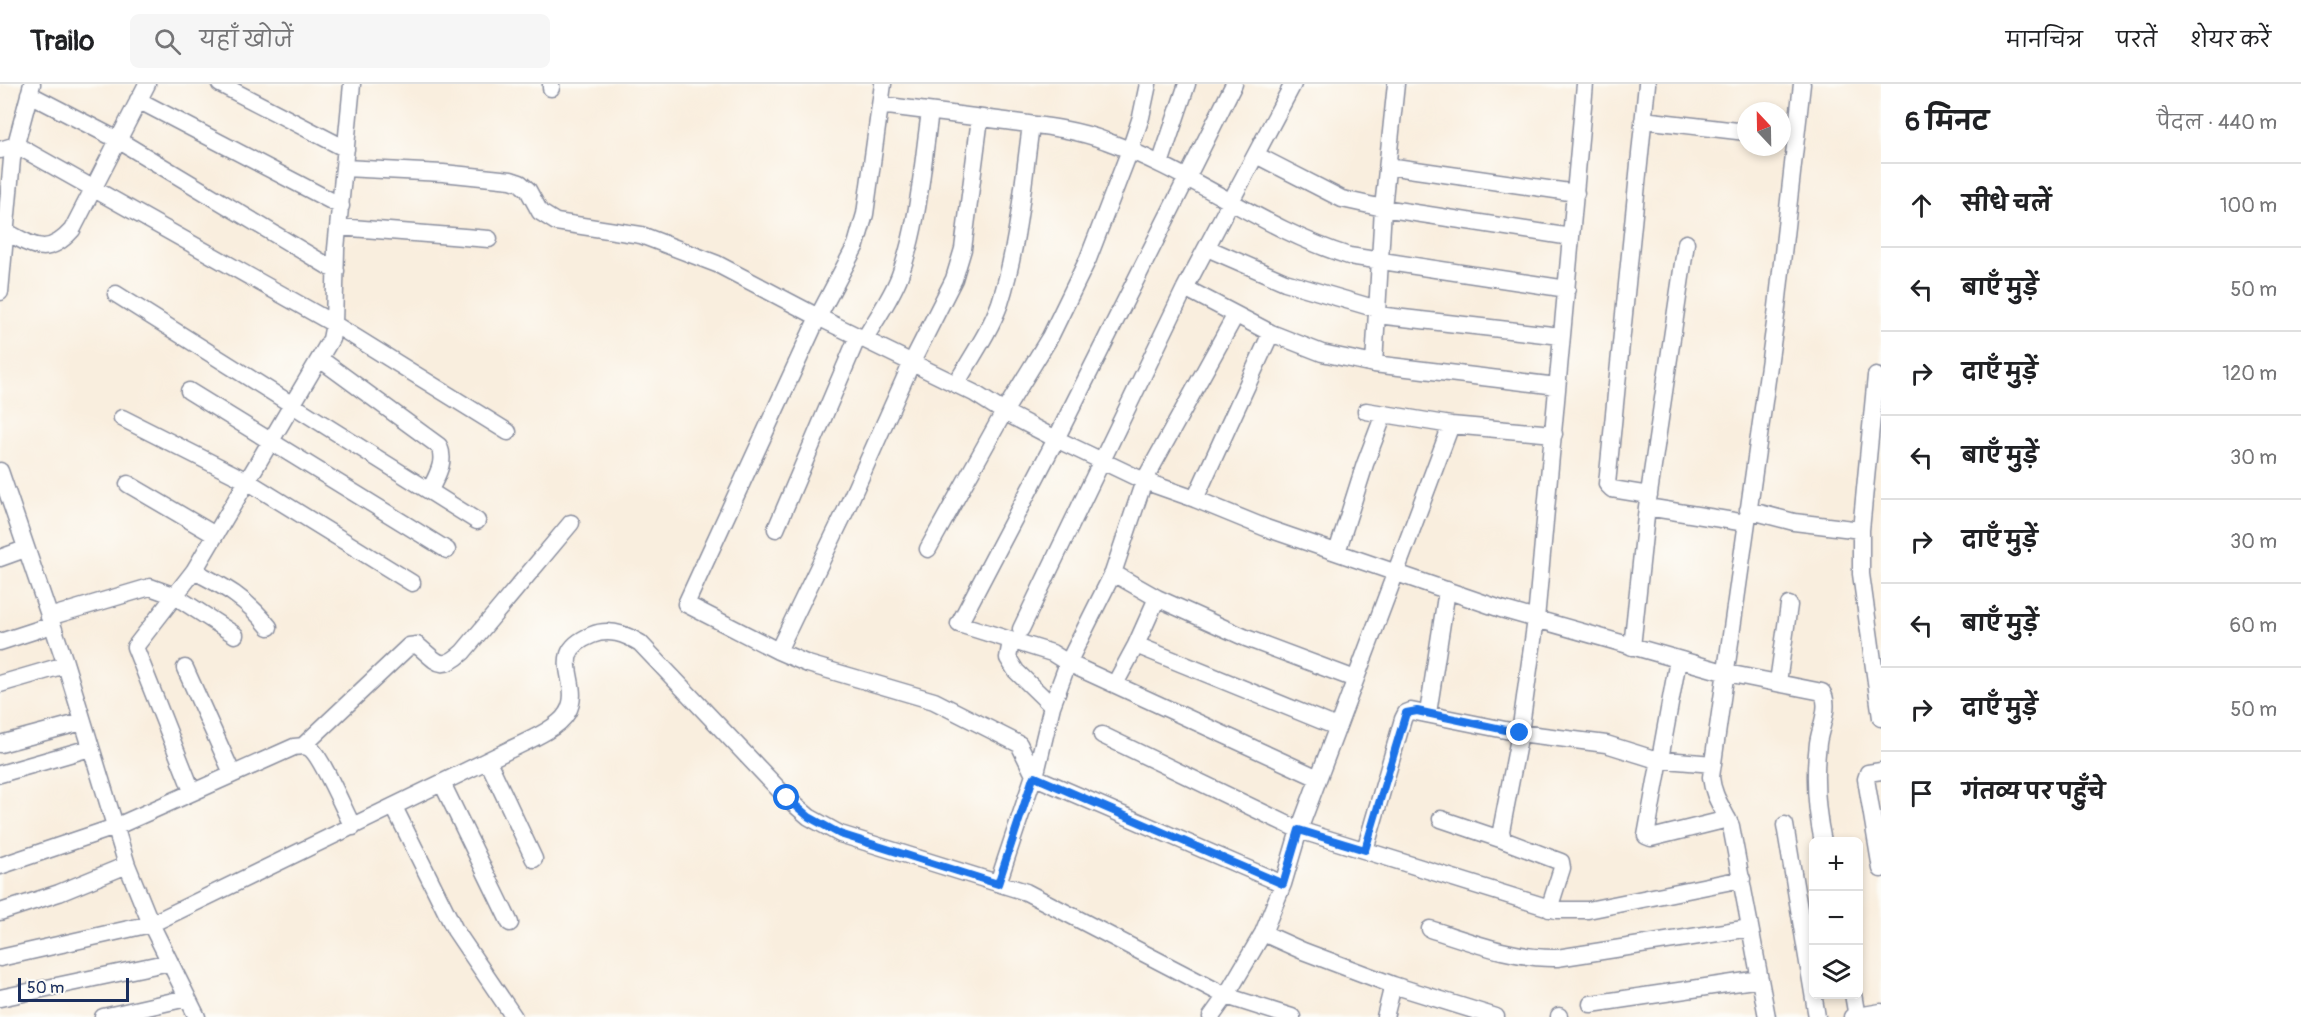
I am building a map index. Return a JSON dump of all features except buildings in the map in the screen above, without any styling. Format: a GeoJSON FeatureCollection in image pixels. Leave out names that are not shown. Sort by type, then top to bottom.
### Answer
{"type":"FeatureCollection","features":[{"type":"Feature","properties":{"kind":"street"},"geometry":{"type":"LineString","coordinates":[[5,231],[36,247],[49,247],[61,242],[72,230],[147,84]]}},
{"type":"Feature","properties":{"kind":"street"},"geometry":{"type":"LineString","coordinates":[[220,84],[346,149]]}},
{"type":"Feature","properties":{"kind":"street"},"geometry":{"type":"LineString","coordinates":[[192,791],[135,650],[137,643],[194,571],[331,339],[352,84]]}},
{"type":"Feature","properties":{"kind":"street"},"geometry":{"type":"LineString","coordinates":[[883,84],[862,225],[856,245],[818,317],[686,604],[808,664],[934,701],[1019,744],[1035,777],[1283,884]]}},
{"type":"Feature","properties":{"kind":"street"},"geometry":{"type":"LineString","coordinates":[[928,549],[1004,412],[1050,337],[1088,259],[1131,150],[1148,84]]}},
{"type":"Feature","properties":{"kind":"street"},"geometry":{"type":"LineString","coordinates":[[1160,164],[1187,84]]}},
{"type":"Feature","properties":{"kind":"street"},"geometry":{"type":"LineString","coordinates":[[1234,84],[1056,439],[959,624],[1016,635],[1068,663],[1318,778]]}},
{"type":"Feature","properties":{"kind":"street"},"geometry":{"type":"LineString","coordinates":[[1052,706],[1016,671],[1008,658],[1016,635],[1185,288],[1293,84]]}},
{"type":"Feature","properties":{"kind":"street"},"geometry":{"type":"LineString","coordinates":[[1374,364],[1383,208],[1396,84]]}},
{"type":"Feature","properties":{"kind":"street"},"geometry":{"type":"LineString","coordinates":[[1503,840],[1501,831],[1520,733],[1536,619],[1585,84]]}},
{"type":"Feature","properties":{"kind":"street"},"geometry":{"type":"LineString","coordinates":[[1647,84],[1607,484],[1611,489],[1648,501],[1861,530]]}},
{"type":"Feature","properties":{"kind":"street"},"geometry":{"type":"LineString","coordinates":[[1791,129],[1802,84]]}},
{"type":"Feature","properties":{"kind":"street"},"geometry":{"type":"LineString","coordinates":[[0,292],[12,159],[8,147],[30,89],[336,271]]}},
{"type":"Feature","properties":{"kind":"street"},"geometry":{"type":"LineString","coordinates":[[138,100],[341,206]]}},
{"type":"Feature","properties":{"kind":"street"},"geometry":{"type":"LineString","coordinates":[[880,105],[1060,129],[1103,140],[1160,164],[1324,248],[1349,256],[1567,289]]}},
{"type":"Feature","properties":{"kind":"street"},"geometry":{"type":"LineString","coordinates":[[776,529],[861,338],[899,278],[908,253],[914,223],[930,112]]}},
{"type":"Feature","properties":{"kind":"street"},"geometry":{"type":"LineString","coordinates":[[778,651],[912,362],[954,279],[963,249],[980,118]]}},
{"type":"Feature","properties":{"kind":"street"},"geometry":{"type":"LineString","coordinates":[[1643,120],[1737,131]]}},
{"type":"Feature","properties":{"kind":"street"},"geometry":{"type":"LineString","coordinates":[[956,384],[981,342],[999,304],[1010,267],[1032,125]]}},
{"type":"Feature","properties":{"kind":"street"},"geometry":{"type":"LineString","coordinates":[[8,147],[93,189],[334,324],[508,432]]}},
{"type":"Feature","properties":{"kind":"street"},"geometry":{"type":"LineString","coordinates":[[1256,155],[1342,199],[1383,208],[1571,237]]}},
{"type":"Feature","properties":{"kind":"street"},"geometry":{"type":"LineString","coordinates":[[1767,1017],[1731,826],[1712,790],[1713,764],[1776,316],[1788,156]]}},
{"type":"Feature","properties":{"kind":"street"},"geometry":{"type":"LineString","coordinates":[[1388,166],[1576,193]]}},
{"type":"Feature","properties":{"kind":"street"},"geometry":{"type":"LineString","coordinates":[[344,168],[443,173],[511,180],[528,190],[540,212],[556,222],[641,235],[717,264],[818,317],[956,384],[1056,439],[1144,481],[1196,499],[1266,528],[1536,619],[1726,674],[1822,692],[1825,696],[1818,742],[1816,783],[1822,837]]}},
{"type":"Feature","properties":{"kind":"street"},"geometry":{"type":"LineString","coordinates":[[339,227],[489,239]]}},
{"type":"Feature","properties":{"kind":"street"},"geometry":{"type":"LineString","coordinates":[[1632,647],[1648,501],[1686,243]]}},
{"type":"Feature","properties":{"kind":"street"},"geometry":{"type":"LineString","coordinates":[[1207,248],[1285,282],[1377,312],[1561,336]]}},
{"type":"Feature","properties":{"kind":"street"},"geometry":{"type":"LineString","coordinates":[[1185,288],[1234,316],[1322,352],[1374,364],[1557,386]]}},
{"type":"Feature","properties":{"kind":"street"},"geometry":{"type":"LineString","coordinates":[[116,294],[477,521]]}},
{"type":"Feature","properties":{"kind":"street"},"geometry":{"type":"LineString","coordinates":[[998,884],[1035,777],[1052,706],[1068,663],[1113,573],[1144,481],[1234,316]]}},
{"type":"Feature","properties":{"kind":"street"},"geometry":{"type":"LineString","coordinates":[[1196,499],[1271,333]]}},
{"type":"Feature","properties":{"kind":"street"},"geometry":{"type":"LineString","coordinates":[[320,359],[439,446],[443,454],[443,462],[430,490]]}},
{"type":"Feature","properties":{"kind":"street"},"geometry":{"type":"LineString","coordinates":[[1876,376],[1876,420],[1861,530],[1861,574],[1881,718]]}},
{"type":"Feature","properties":{"kind":"street"},"geometry":{"type":"LineString","coordinates":[[189,391],[447,550]]}},
{"type":"Feature","properties":{"kind":"street"},"geometry":{"type":"LineString","coordinates":[[1366,411],[1451,425],[1554,434]]}},
{"type":"Feature","properties":{"kind":"street"},"geometry":{"type":"LineString","coordinates":[[1337,552],[1365,464],[1384,414]]}},
{"type":"Feature","properties":{"kind":"street"},"geometry":{"type":"LineString","coordinates":[[122,418],[247,481],[412,583]]}},
{"type":"Feature","properties":{"kind":"street"},"geometry":{"type":"LineString","coordinates":[[1211,1017],[1263,933],[1283,884],[1318,778],[1451,425]]}},
{"type":"Feature","properties":{"kind":"street"},"geometry":{"type":"LineString","coordinates":[[0,471],[6,509],[26,549],[65,664],[126,864],[197,1017]]}},
{"type":"Feature","properties":{"kind":"street"},"geometry":{"type":"LineString","coordinates":[[128,484],[214,535]]}},
{"type":"Feature","properties":{"kind":"street"},"geometry":{"type":"LineString","coordinates":[[303,746],[409,646],[417,645],[439,663],[446,664],[453,661],[571,523]]}},
{"type":"Feature","properties":{"kind":"street"},"geometry":{"type":"LineString","coordinates":[[0,558],[26,549]]}},
{"type":"Feature","properties":{"kind":"street"},"geometry":{"type":"LineString","coordinates":[[194,571],[228,588],[246,601],[269,627]]}},
{"type":"Feature","properties":{"kind":"street"},"geometry":{"type":"LineString","coordinates":[[1113,573],[1157,598],[1246,638],[1355,679]]}},
{"type":"Feature","properties":{"kind":"street"},"geometry":{"type":"LineString","coordinates":[[0,642],[50,621],[150,588],[175,597],[235,635]]}},
{"type":"Feature","properties":{"kind":"street"},"geometry":{"type":"LineString","coordinates":[[1428,713],[1447,590]]}},
{"type":"Feature","properties":{"kind":"street"},"geometry":{"type":"LineString","coordinates":[[1115,684],[1157,598]]}},
{"type":"Feature","properties":{"kind":"street"},"geometry":{"type":"LineString","coordinates":[[1778,682],[1789,605]]}},
{"type":"Feature","properties":{"kind":"street"},"geometry":{"type":"LineString","coordinates":[[0,958],[152,924],[488,761],[556,725],[566,716],[571,705],[568,656],[572,645],[600,632],[627,634],[640,643],[787,798],[809,817],[840,834],[1026,892],[1226,996],[1292,1017]]}},
{"type":"Feature","properties":{"kind":"street"},"geometry":{"type":"LineString","coordinates":[[1136,645],[1337,727]]}},
{"type":"Feature","properties":{"kind":"street"},"geometry":{"type":"LineString","coordinates":[[1678,660],[1645,832],[1648,838],[1728,819]]}},
{"type":"Feature","properties":{"kind":"street"},"geometry":{"type":"LineString","coordinates":[[0,684],[65,664]]}},
{"type":"Feature","properties":{"kind":"street"},"geometry":{"type":"LineString","coordinates":[[185,668],[232,773]]}},
{"type":"Feature","properties":{"kind":"street"},"geometry":{"type":"LineString","coordinates":[[1365,850],[1403,719],[1406,713],[1411,711],[1520,733],[1606,744],[1659,760],[1713,764]]}},
{"type":"Feature","properties":{"kind":"street"},"geometry":{"type":"LineString","coordinates":[[0,744],[82,722]]}},
{"type":"Feature","properties":{"kind":"street"},"geometry":{"type":"LineString","coordinates":[[1102,735],[1299,830],[1549,909],[1571,911],[1588,909],[1742,879]]}},
{"type":"Feature","properties":{"kind":"street"},"geometry":{"type":"LineString","coordinates":[[0,866],[115,826],[232,773],[294,747],[303,746],[312,749],[319,760],[353,827]]}},
{"type":"Feature","properties":{"kind":"street"},"geometry":{"type":"LineString","coordinates":[[0,774],[90,748]]}},
{"type":"Feature","properties":{"kind":"street"},"geometry":{"type":"LineString","coordinates":[[488,761],[534,859]]}},
{"type":"Feature","properties":{"kind":"street"},"geometry":{"type":"LineString","coordinates":[[1881,771],[1868,772],[1866,779],[1881,869]]}},
{"type":"Feature","properties":{"kind":"street"},"geometry":{"type":"LineString","coordinates":[[442,783],[510,923]]}},
{"type":"Feature","properties":{"kind":"street"},"geometry":{"type":"LineString","coordinates":[[394,807],[455,930],[514,1017]]}},
{"type":"Feature","properties":{"kind":"street"},"geometry":{"type":"LineString","coordinates":[[1441,819],[1561,862],[1562,868],[1549,909]]}},
{"type":"Feature","properties":{"kind":"street"},"geometry":{"type":"LineString","coordinates":[[1785,825],[1816,1017]]}},
{"type":"Feature","properties":{"kind":"street"},"geometry":{"type":"LineString","coordinates":[[0,912],[59,893],[126,864]]}},
{"type":"Feature","properties":{"kind":"street"},"geometry":{"type":"LineString","coordinates":[[1430,929],[1536,959],[1557,958],[1750,928]]}},
{"type":"Feature","properties":{"kind":"street"},"geometry":{"type":"LineString","coordinates":[[1263,933],[1303,951],[1393,985],[1496,1017]]}},
{"type":"Feature","properties":{"kind":"street"},"geometry":{"type":"LineString","coordinates":[[0,998],[170,962]]}},
{"type":"Feature","properties":{"kind":"street"},"geometry":{"type":"LineString","coordinates":[[1591,1004],[1760,979]]}},
{"type":"Feature","properties":{"kind":"street"},"geometry":{"type":"LineString","coordinates":[[1385,1017],[1393,985]]}},
{"type":"Feature","properties":{"kind":"street"},"geometry":{"type":"LineString","coordinates":[[103,1017],[187,998]]}},
{"type":"Feature","properties":{"kind":"street"},"geometry":{"type":"LineString","coordinates":[[1854,999],[1856,1017],[1881,1012]]}},
{"type":"Feature","properties":{"kind":"route"},"geometry":{"type":"LineString","coordinates":[[787,798],[809,817],[840,834],[998,884],[1035,777],[1283,884],[1299,830],[1365,850],[1406,713],[1417,711],[1520,733]]}}]}
